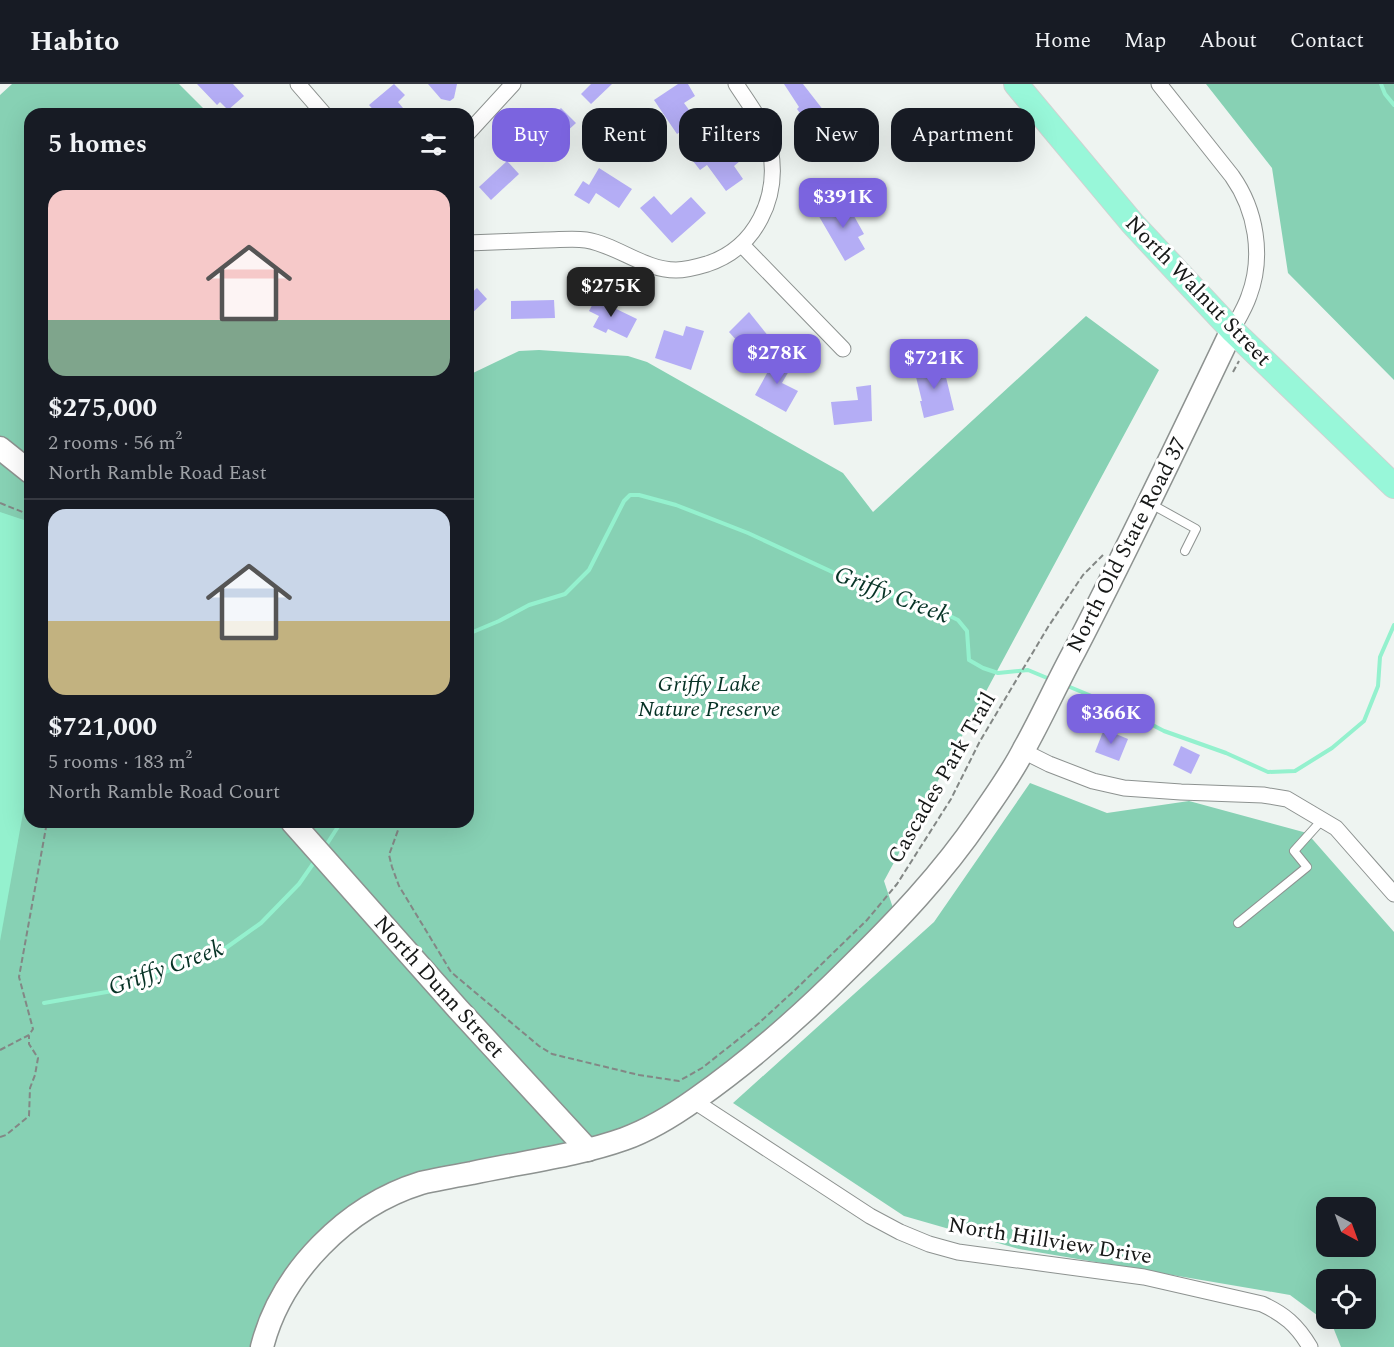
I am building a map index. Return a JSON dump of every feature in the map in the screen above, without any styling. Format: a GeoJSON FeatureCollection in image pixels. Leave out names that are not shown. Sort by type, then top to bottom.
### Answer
{"type":"FeatureCollection","features":[{"type":"Feature","properties":{"kind":"main road","name":"North Walnut Street"},"geometry":{"type":"LineString","coordinates":[[1016,84],[1133,224],[1240,337],[1394,486]]}},
{"type":"Feature","properties":{"kind":"street"},"geometry":{"type":"LineString","coordinates":[[298,84],[319,108]]}},
{"type":"Feature","properties":{"kind":"street"},"geometry":{"type":"LineString","coordinates":[[474,126],[513,84]]}},
{"type":"Feature","properties":{"kind":"street"},"geometry":{"type":"LineString","coordinates":[[474,243],[586,240],[654,266],[674,270],[685,270],[728,255],[754,231],[768,201],[772,180],[770,145],[765,132],[736,84]]}},
{"type":"Feature","properties":{"kind":"street","name":"North Old State Road 37"},"geometry":{"type":"LineString","coordinates":[[262,1347],[266,1330],[282,1297],[311,1255],[335,1232],[386,1198],[420,1184],[588,1150],[628,1138],[694,1101],[787,1026],[898,921],[963,842],[1023,751],[1149,504],[1213,372],[1240,337],[1253,279],[1256,246],[1251,215],[1240,188],[1232,176],[1159,84]]}},
{"type":"Feature","properties":{"kind":"street"},"geometry":{"type":"LineString","coordinates":[[742,244],[843,349]]}},
{"type":"Feature","properties":{"kind":"street"},"geometry":{"type":"LineString","coordinates":[[0,448],[24,467]]}},
{"type":"Feature","properties":{"kind":"street"},"geometry":{"type":"LineString","coordinates":[[1023,751],[1093,782],[1124,788],[1263,795],[1287,799],[1323,818],[1336,828],[1394,894]]}},
{"type":"Feature","properties":{"kind":"street","name":"North Dunn Street"},"geometry":{"type":"LineString","coordinates":[[297,828],[458,1009],[588,1150]]}},
{"type":"Feature","properties":{"kind":"street","name":"North Hillview Drive"},"geometry":{"type":"LineString","coordinates":[[694,1101],[870,1216],[929,1244],[987,1257],[1144,1277],[1262,1304],[1290,1319],[1310,1347]]}},
{"type":"Feature","properties":{"kind":"lane"},"geometry":{"type":"LineString","coordinates":[[1149,504],[1196,529],[1185,551]]}},
{"type":"Feature","properties":{"kind":"lane"},"geometry":{"type":"LineString","coordinates":[[1238,923],[1307,867],[1294,851],[1323,818]]}},
{"type":"Feature","properties":{"kind":"path"},"geometry":{"type":"LineString","coordinates":[[1213,372],[1232,374],[1240,337]]}},
{"type":"Feature","properties":{"kind":"path"},"geometry":{"type":"LineString","coordinates":[[0,503],[24,513]]}},
{"type":"Feature","properties":{"kind":"path","name":"Cascades Park Trail"},"geometry":{"type":"LineString","coordinates":[[399,828],[390,855],[392,867],[399,886],[452,972],[539,1046],[552,1054],[639,1075],[679,1081],[702,1068],[759,1023],[867,920],[897,884],[926,839],[1064,601],[1083,575],[1108,549]]}},
{"type":"Feature","properties":{"kind":"path"},"geometry":{"type":"LineString","coordinates":[[0,1050],[29,1035],[33,1029],[19,977],[46,828]]}},
{"type":"Feature","properties":{"kind":"path"},"geometry":{"type":"LineString","coordinates":[[0,1137],[6,1135],[29,1116],[30,1088],[38,1058],[29,1044],[29,1035]]}},
{"type":"Feature","properties":{"kind":"green space","name":"Griffy Lake Nature Preserve"},"geometry":{"type":"Polygon","coordinates":[[[12,84],[179,84],[203,108],[24,108],[24,828],[474,828],[474,373],[519,351],[539,350],[628,356],[647,362],[843,473],[873,512],[1086,316],[1159,370],[884,881],[898,923],[664,1119],[420,1184],[335,1232],[262,1347],[0,1347],[0,95],[12,84]]]}},
{"type":"Feature","properties":{"kind":"green space"},"geometry":{"type":"Polygon","coordinates":[[[1206,84],[1394,84],[1394,380],[1288,273],[1272,168],[1206,84]]]}},
{"type":"Feature","properties":{"kind":"green space"},"geometry":{"type":"Polygon","coordinates":[[[1030,783],[1107,813],[1189,801],[1307,833],[1394,932],[1394,1347],[1341,1347],[1334,1329],[1376,1329],[1376,1269],[1316,1269],[1316,1314],[1290,1295],[1019,1249],[904,1216],[733,1103],[934,922],[1030,783]]]}},
{"type":"Feature","properties":{"kind":"shaded area"},"geometry":{"type":"Polygon","coordinates":[[[0,512],[24,520],[24,807],[0,941],[0,512]]]}},
{"type":"Feature","properties":{"kind":"building"},"geometry":{"type":"Polygon","coordinates":[[[197,84],[233,84],[244,96],[230,108],[226,108],[220,102],[217,105],[197,84]]]}},
{"type":"Feature","properties":{"kind":"building"},"geometry":{"type":"Polygon","coordinates":[[[394,84],[405,95],[398,102],[403,108],[372,108],[369,105],[394,84]]]}},
{"type":"Feature","properties":{"kind":"building"},"geometry":{"type":"Polygon","coordinates":[[[428,84],[457,84],[454,98],[450,101],[441,99],[428,84]]]}},
{"type":"Feature","properties":{"kind":"building"},"geometry":{"type":"Polygon","coordinates":[[[591,84],[612,84],[591,104],[581,94],[591,84]]]}},
{"type":"Feature","properties":{"kind":"building"},"geometry":{"type":"Polygon","coordinates":[[[678,84],[688,84],[695,96],[684,103],[688,108],[679,108],[679,133],[677,134],[667,119],[667,108],[659,108],[654,100],[678,84]]]}},
{"type":"Feature","properties":{"kind":"building"},"geometry":{"type":"Polygon","coordinates":[[[784,84],[803,84],[822,108],[799,107],[784,84]]]}},
{"type":"Feature","properties":{"kind":"building"},"geometry":{"type":"Polygon","coordinates":[[[570,117],[576,123],[570,128],[570,117]]]}},
{"type":"Feature","properties":{"kind":"building"},"geometry":{"type":"Polygon","coordinates":[[[506,162],[519,174],[491,200],[479,187],[506,162]]]}},
{"type":"Feature","properties":{"kind":"building"},"geometry":{"type":"Polygon","coordinates":[[[694,162],[739,162],[734,166],[743,179],[726,191],[707,165],[700,170],[694,162]]]}},
{"type":"Feature","properties":{"kind":"building"},"geometry":{"type":"Polygon","coordinates":[[[599,168],[632,189],[619,208],[596,193],[589,204],[574,195],[583,181],[589,185],[599,168]]]}},
{"type":"Feature","properties":{"kind":"building"},"geometry":{"type":"Polygon","coordinates":[[[654,196],[671,215],[691,197],[706,213],[672,243],[640,208],[654,196]]]}},
{"type":"Feature","properties":{"kind":"building"},"geometry":{"type":"Polygon","coordinates":[[[844,198],[864,234],[858,237],[865,249],[845,261],[817,213],[844,198]]]}},
{"type":"Feature","properties":{"kind":"building"},"geometry":{"type":"Polygon","coordinates":[[[477,288],[487,299],[474,311],[474,291],[477,288]]]}},
{"type":"Feature","properties":{"kind":"building"},"geometry":{"type":"Polygon","coordinates":[[[598,294],[609,299],[606,304],[637,319],[627,338],[608,329],[606,333],[593,327],[599,316],[589,311],[598,294]]]}},
{"type":"Feature","properties":{"kind":"building"},"geometry":{"type":"Polygon","coordinates":[[[554,300],[555,318],[511,319],[511,301],[554,300]]]}},
{"type":"Feature","properties":{"kind":"building"},"geometry":{"type":"Polygon","coordinates":[[[749,312],[773,342],[754,360],[729,332],[749,312]]]}},
{"type":"Feature","properties":{"kind":"building"},"geometry":{"type":"Polygon","coordinates":[[[686,326],[704,331],[691,370],[655,358],[664,330],[683,336],[686,326]]]}},
{"type":"Feature","properties":{"kind":"building"},"geometry":{"type":"Polygon","coordinates":[[[777,355],[793,364],[782,383],[798,391],[786,412],[755,395],[777,355]]]}},
{"type":"Feature","properties":{"kind":"building"},"geometry":{"type":"Polygon","coordinates":[[[942,361],[954,410],[924,418],[914,369],[942,361]]]}},
{"type":"Feature","properties":{"kind":"building"},"geometry":{"type":"Polygon","coordinates":[[[871,385],[872,421],[834,425],[831,402],[858,400],[856,387],[871,385]]]}},
{"type":"Feature","properties":{"kind":"building"},"geometry":{"type":"Polygon","coordinates":[[[1104,729],[1128,739],[1119,761],[1095,752],[1104,729]]]}},
{"type":"Feature","properties":{"kind":"building"},"geometry":{"type":"Polygon","coordinates":[[[1181,746],[1200,755],[1191,774],[1173,765],[1181,746]]]}},
{"type":"Feature","properties":{"kind":"waterway"},"geometry":{"type":"LineString","coordinates":[[1381,84],[1385,94],[1394,105]]}},
{"type":"Feature","properties":{"kind":"waterway","name":"Griffy Creek"},"geometry":{"type":"LineString","coordinates":[[474,631],[529,605],[565,594],[589,570],[624,501],[630,495],[639,495],[676,505],[748,533],[880,594],[917,600],[958,620],[967,631],[969,660],[998,673],[1028,670],[1052,680]]}},
{"type":"Feature","properties":{"kind":"waterway","name":"Griffy Creek"},"geometry":{"type":"LineString","coordinates":[[1065,685],[1118,707],[1164,731],[1226,753],[1268,772],[1295,771],[1332,748],[1364,721],[1378,686],[1380,657],[1394,625]]}},
{"type":"Feature","properties":{"kind":"waterway","name":"Griffy Creek"},"geometry":{"type":"LineString","coordinates":[[325,847],[337,828]]}},
{"type":"Feature","properties":{"kind":"waterway","name":"Griffy Creek"},"geometry":{"type":"LineString","coordinates":[[44,1003],[118,990],[223,950],[261,923],[299,884],[315,861]]}}]}
